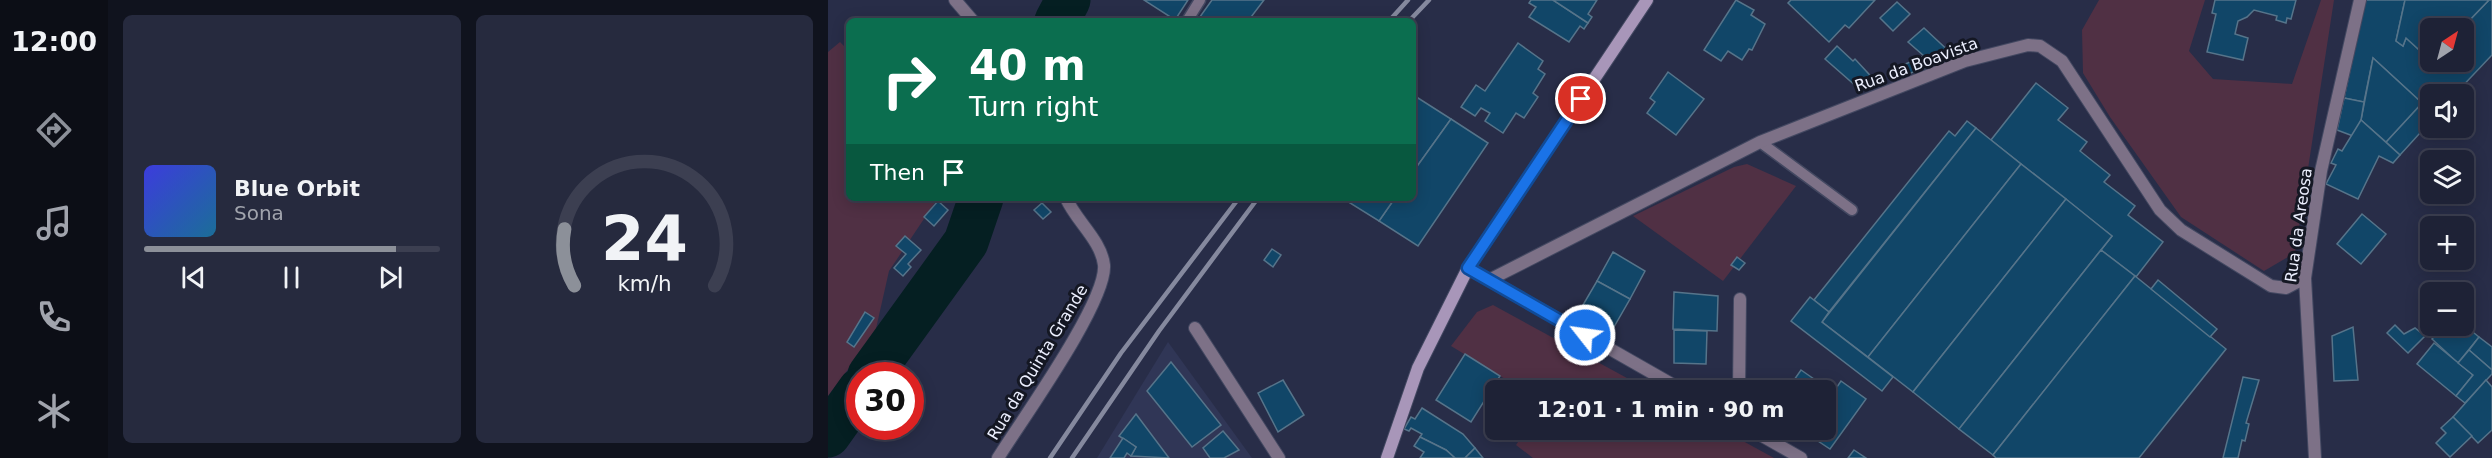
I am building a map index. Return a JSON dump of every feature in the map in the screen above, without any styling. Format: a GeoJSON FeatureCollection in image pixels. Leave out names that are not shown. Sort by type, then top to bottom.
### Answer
{"type":"FeatureCollection","features":[{"type":"Feature","properties":{"kind":"main road"},"geometry":{"type":"LineString","coordinates":[[1387,458],[1418,368],[1468,268],[1647,0]]}},
{"type":"Feature","properties":{"kind":"street"},"geometry":{"type":"LineString","coordinates":[[955,0],[970,18]]}},
{"type":"Feature","properties":{"kind":"street","name":"Rua da Areosa"},"geometry":{"type":"LineString","coordinates":[[2315,458],[2305,278],[2321,171],[2360,0]]}},
{"type":"Feature","properties":{"kind":"street","name":"Rua da Boavista"},"geometry":{"type":"LineString","coordinates":[[1489,280],[1760,142],[1965,61],[2028,45],[2040,46],[2062,61],[2160,210],[2181,230],[2271,286],[2286,288],[2305,278]]}},
{"type":"Feature","properties":{"kind":"street","name":"Rua da Quinta Grande"},"geometry":{"type":"LineString","coordinates":[[998,458],[1097,298],[1103,283],[1104,265],[1100,248],[1073,214],[1067,201]]}},
{"type":"Feature","properties":{"kind":"street"},"geometry":{"type":"LineString","coordinates":[[1468,268],[1664,380]]}},
{"type":"Feature","properties":{"kind":"street"},"geometry":{"type":"LineString","coordinates":[[1739,380],[1740,299]]}},
{"type":"Feature","properties":{"kind":"street"},"geometry":{"type":"LineString","coordinates":[[1195,328],[1279,458]]}},
{"type":"Feature","properties":{"kind":"street"},"geometry":{"type":"LineString","coordinates":[[1770,440],[1802,458]]}},
{"type":"Feature","properties":{"kind":"lane"},"geometry":{"type":"LineString","coordinates":[[1188,18],[1200,0]]}},
{"type":"Feature","properties":{"kind":"lane"},"geometry":{"type":"LineString","coordinates":[[1760,142],[1852,210]]}},
{"type":"Feature","properties":{"kind":"shaded area"},"geometry":{"type":"Polygon","coordinates":[[[2099,0],[2205,0],[2189,51],[2213,79],[2292,84],[2321,0],[2334,0],[2295,253],[2264,271],[2181,217],[2110,117],[2083,73],[2082,30],[2099,0]]]}},
{"type":"Feature","properties":{"kind":"shaded area"},"geometry":{"type":"Polygon","coordinates":[[[840,42],[846,48],[846,201],[936,201],[889,271],[875,333],[853,362],[846,362],[846,372],[828,396],[828,52],[840,42]]]}},
{"type":"Feature","properties":{"kind":"shaded area"},"geometry":{"type":"Polygon","coordinates":[[[1747,164],[1796,186],[1723,281],[1633,216],[1734,167],[1747,164]]]}},
{"type":"Feature","properties":{"kind":"shaded area"},"geometry":{"type":"Polygon","coordinates":[[[1493,305],[1631,380],[1507,380],[1451,346],[1477,312],[1493,305]]]}},
{"type":"Feature","properties":{"kind":"shaded area"},"geometry":{"type":"Polygon","coordinates":[[[1168,342],[1252,458],[1097,458],[1168,342]]]}},
{"type":"Feature","properties":{"kind":"shaded area"},"geometry":{"type":"Polygon","coordinates":[[[1519,440],[1741,440],[1774,458],[1533,458],[1516,445],[1519,440]]]}},
{"type":"Feature","properties":{"kind":"building"},"geometry":{"type":"Polygon","coordinates":[[[1144,0],[1188,0],[1176,18],[1172,18],[1144,0]]]}},
{"type":"Feature","properties":{"kind":"building"},"geometry":{"type":"Polygon","coordinates":[[[1212,0],[1264,0],[1250,18],[1199,18],[1212,0]]]}},
{"type":"Feature","properties":{"kind":"building"},"geometry":{"type":"Polygon","coordinates":[[[1531,0],[1553,0],[1588,23],[1584,29],[1580,26],[1569,42],[1529,17],[1536,7],[1529,3],[1531,0]]]}},
{"type":"Feature","properties":{"kind":"building"},"geometry":{"type":"Polygon","coordinates":[[[1553,0],[1597,0],[1588,14],[1592,17],[1588,23],[1553,0]]]}},
{"type":"Feature","properties":{"kind":"building"},"geometry":{"type":"Polygon","coordinates":[[[1736,0],[1754,10],[1751,15],[1765,24],[1752,50],[1749,49],[1742,60],[1728,51],[1721,61],[1704,50],[1736,0]]]}},
{"type":"Feature","properties":{"kind":"building"},"geometry":{"type":"Polygon","coordinates":[[[1791,0],[1875,0],[1849,28],[1845,25],[1829,42],[1788,3],[1791,0]]]}},
{"type":"Feature","properties":{"kind":"building"},"geometry":{"type":"Polygon","coordinates":[[[2215,0],[2296,0],[2291,19],[2287,18],[2286,23],[2276,20],[2277,16],[2254,10],[2247,17],[2238,21],[2235,34],[2248,38],[2243,60],[2207,52],[2216,14],[2212,13],[2215,0]]]}},
{"type":"Feature","properties":{"kind":"building"},"geometry":{"type":"Polygon","coordinates":[[[2365,0],[2405,0],[2396,41],[2403,46],[2406,38],[2420,51],[2420,72],[2474,72],[2474,18],[2472,18],[2489,0],[2492,0],[2492,55],[2464,84],[2420,84],[2420,101],[2373,58],[2364,102],[2344,98],[2365,0]]]}},
{"type":"Feature","properties":{"kind":"building"},"geometry":{"type":"Polygon","coordinates":[[[2405,0],[2489,0],[2472,18],[2420,18],[2420,51],[2406,38],[2403,46],[2396,41],[2405,0]]]}},
{"type":"Feature","properties":{"kind":"building"},"geometry":{"type":"Polygon","coordinates":[[[1897,2],[1910,14],[1893,31],[1880,18],[1897,2]]]}},
{"type":"Feature","properties":{"kind":"building"},"geometry":{"type":"Polygon","coordinates":[[[1924,28],[1955,57],[1905,75],[1901,66],[1924,56],[1908,42],[1924,28]]]}},
{"type":"Feature","properties":{"kind":"building"},"geometry":{"type":"Polygon","coordinates":[[[1518,43],[1543,61],[1538,69],[1545,74],[1533,93],[1538,97],[1524,118],[1516,113],[1503,133],[1485,121],[1490,113],[1481,108],[1475,116],[1461,107],[1476,85],[1485,91],[1518,43]]]}},
{"type":"Feature","properties":{"kind":"building"},"geometry":{"type":"Polygon","coordinates":[[[1837,46],[1853,61],[1855,59],[1879,85],[1857,87],[1825,59],[1837,46]]]}},
{"type":"Feature","properties":{"kind":"building"},"geometry":{"type":"Polygon","coordinates":[[[2373,58],[2420,101],[2420,105],[2386,142],[2361,120],[2373,58]]]}},
{"type":"Feature","properties":{"kind":"building"},"geometry":{"type":"Polygon","coordinates":[[[1668,72],[1704,99],[1676,135],[1647,113],[1655,102],[1650,98],[1668,72]]]}},
{"type":"Feature","properties":{"kind":"building"},"geometry":{"type":"Polygon","coordinates":[[[2036,83],[2068,108],[2058,120],[2087,142],[2080,151],[2110,175],[2104,182],[2135,206],[2128,215],[2163,242],[2136,277],[2101,250],[2112,236],[1991,140],[2036,83]]]}},
{"type":"Feature","properties":{"kind":"building"},"geometry":{"type":"Polygon","coordinates":[[[1418,98],[1451,119],[1416,168],[1416,100],[1418,98]]]}},
{"type":"Feature","properties":{"kind":"building"},"geometry":{"type":"Polygon","coordinates":[[[2344,98],[2364,102],[2361,120],[2353,136],[2337,130],[2344,98]]]}},
{"type":"Feature","properties":{"kind":"building"},"geometry":{"type":"Polygon","coordinates":[[[2420,105],[2420,133],[2400,155],[2386,142],[2420,105]]]}},
{"type":"Feature","properties":{"kind":"building"},"geometry":{"type":"Polygon","coordinates":[[[1451,119],[1488,143],[1418,246],[1379,221],[1393,201],[1416,201],[1416,168],[1451,119]]]}},
{"type":"Feature","properties":{"kind":"building"},"geometry":{"type":"Polygon","coordinates":[[[2361,120],[2400,155],[2393,163],[2379,156],[2358,199],[2326,184],[2336,165],[2331,163],[2338,149],[2342,151],[2361,120]]]}},
{"type":"Feature","properties":{"kind":"building"},"geometry":{"type":"Polygon","coordinates":[[[1967,121],[1976,128],[1829,312],[1814,300],[1949,131],[1955,136],[1967,121]]]}},
{"type":"Feature","properties":{"kind":"building"},"geometry":{"type":"Polygon","coordinates":[[[1976,128],[2021,164],[1868,357],[1822,322],[1976,128]]]}},
{"type":"Feature","properties":{"kind":"building"},"geometry":{"type":"Polygon","coordinates":[[[2021,164],[2066,199],[1913,392],[1868,357],[2021,164]]]}},
{"type":"Feature","properties":{"kind":"building"},"geometry":{"type":"Polygon","coordinates":[[[2066,199],[2112,236],[1959,429],[1913,392],[2066,199]]]}},
{"type":"Feature","properties":{"kind":"building"},"geometry":{"type":"Polygon","coordinates":[[[938,201],[948,210],[934,226],[924,217],[938,201]]]}},
{"type":"Feature","properties":{"kind":"building"},"geometry":{"type":"Polygon","coordinates":[[[1347,201],[1393,201],[1379,221],[1347,201]]]}},
{"type":"Feature","properties":{"kind":"building"},"geometry":{"type":"Polygon","coordinates":[[[1042,203],[1051,212],[1043,219],[1034,210],[1042,203]]]}},
{"type":"Feature","properties":{"kind":"building"},"geometry":{"type":"Polygon","coordinates":[[[2362,214],[2386,234],[2361,264],[2337,244],[2362,214]]]}},
{"type":"Feature","properties":{"kind":"building"},"geometry":{"type":"Polygon","coordinates":[[[905,236],[921,250],[908,264],[911,267],[903,276],[894,268],[906,254],[896,246],[905,236]]]}},
{"type":"Feature","properties":{"kind":"building"},"geometry":{"type":"Polygon","coordinates":[[[1272,249],[1281,255],[1273,267],[1264,260],[1272,249]]]}},
{"type":"Feature","properties":{"kind":"building"},"geometry":{"type":"Polygon","coordinates":[[[2101,250],[2135,276],[1993,455],[1959,429],[2101,250]]]}},
{"type":"Feature","properties":{"kind":"building"},"geometry":{"type":"Polygon","coordinates":[[[1613,252],[1645,271],[1630,299],[1597,281],[1613,252]]]}},
{"type":"Feature","properties":{"kind":"building"},"geometry":{"type":"Polygon","coordinates":[[[1737,257],[1745,263],[1739,270],[1731,265],[1737,257]]]}},
{"type":"Feature","properties":{"kind":"building"},"geometry":{"type":"Polygon","coordinates":[[[2135,276],[2226,349],[2139,458],[1996,458],[1993,455],[2135,276]]]}},
{"type":"Feature","properties":{"kind":"building"},"geometry":{"type":"Polygon","coordinates":[[[2158,280],[2217,329],[2210,337],[2151,289],[2158,280]]]}},
{"type":"Feature","properties":{"kind":"building"},"geometry":{"type":"Polygon","coordinates":[[[1597,281],[1630,299],[1607,339],[1573,322],[1597,281]]]}},
{"type":"Feature","properties":{"kind":"building"},"geometry":{"type":"Polygon","coordinates":[[[1674,292],[1718,296],[1717,331],[1673,329],[1674,292]]]}},
{"type":"Feature","properties":{"kind":"building"},"geometry":{"type":"Polygon","coordinates":[[[1810,297],[1829,312],[1822,322],[1893,377],[1882,391],[1791,321],[1810,297]]]}},
{"type":"Feature","properties":{"kind":"building"},"geometry":{"type":"Polygon","coordinates":[[[865,312],[874,318],[854,347],[847,342],[865,312]]]}},
{"type":"Feature","properties":{"kind":"building"},"geometry":{"type":"Polygon","coordinates":[[[2395,325],[2404,334],[2415,328],[2420,332],[2420,336],[2425,336],[2408,353],[2387,333],[2395,325]]]}},
{"type":"Feature","properties":{"kind":"building"},"geometry":{"type":"Polygon","coordinates":[[[2353,327],[2358,380],[2334,381],[2332,336],[2353,327]]]}},
{"type":"Feature","properties":{"kind":"building"},"geometry":{"type":"Polygon","coordinates":[[[1674,330],[1707,331],[1706,364],[1674,363],[1674,330]]]}},
{"type":"Feature","properties":{"kind":"building"},"geometry":{"type":"Polygon","coordinates":[[[2474,333],[2479,337],[2458,363],[2432,339],[2435,336],[2474,336],[2474,333]]]}},
{"type":"Feature","properties":{"kind":"building"},"geometry":{"type":"Polygon","coordinates":[[[2479,337],[2492,347],[2492,370],[2469,350],[2479,337]]]}},
{"type":"Feature","properties":{"kind":"building"},"geometry":{"type":"Polygon","coordinates":[[[2434,343],[2473,375],[2456,396],[2417,364],[2434,343]]]}},
{"type":"Feature","properties":{"kind":"building"},"geometry":{"type":"Polygon","coordinates":[[[2469,350],[2492,370],[2492,374],[2465,403],[2456,396],[2473,375],[2458,363],[2469,350]]]}},
{"type":"Feature","properties":{"kind":"building"},"geometry":{"type":"Polygon","coordinates":[[[1465,354],[1500,376],[1497,380],[1485,380],[1485,400],[1471,422],[1436,400],[1465,354]]]}},
{"type":"Feature","properties":{"kind":"building"},"geometry":{"type":"Polygon","coordinates":[[[1171,362],[1221,425],[1192,447],[1147,391],[1171,362]]]}},
{"type":"Feature","properties":{"kind":"building"},"geometry":{"type":"Polygon","coordinates":[[[1801,370],[1815,380],[1794,380],[1801,370]]]}},
{"type":"Feature","properties":{"kind":"building"},"geometry":{"type":"Polygon","coordinates":[[[2243,377],[2259,380],[2246,423],[2249,424],[2245,441],[2242,440],[2238,458],[2223,458],[2243,377]]]}},
{"type":"Feature","properties":{"kind":"building"},"geometry":{"type":"Polygon","coordinates":[[[1283,380],[1304,415],[1278,432],[1258,393],[1283,380]]]}},
{"type":"Feature","properties":{"kind":"building"},"geometry":{"type":"Polygon","coordinates":[[[2486,380],[2492,387],[2492,430],[2478,443],[2453,417],[2486,380]]]}},
{"type":"Feature","properties":{"kind":"building"},"geometry":{"type":"Polygon","coordinates":[[[1841,381],[1866,399],[1830,449],[1816,440],[1836,440],[1836,388],[1841,381]]]}},
{"type":"Feature","properties":{"kind":"building"},"geometry":{"type":"Polygon","coordinates":[[[1422,408],[1463,434],[1475,448],[1465,458],[1455,458],[1446,450],[1420,437],[1422,434],[1411,428],[1409,431],[1404,429],[1411,417],[1415,419],[1422,408]]]}},
{"type":"Feature","properties":{"kind":"building"},"geometry":{"type":"Polygon","coordinates":[[[1136,414],[1169,458],[1131,456],[1136,447],[1119,436],[1136,414]]]}},
{"type":"Feature","properties":{"kind":"building"},"geometry":{"type":"Polygon","coordinates":[[[2453,417],[2472,436],[2450,457],[2436,443],[2446,433],[2441,428],[2453,417]]]}},
{"type":"Feature","properties":{"kind":"building"},"geometry":{"type":"Polygon","coordinates":[[[1223,431],[1239,450],[1224,458],[1210,458],[1203,448],[1223,431]]]}},
{"type":"Feature","properties":{"kind":"building"},"geometry":{"type":"Polygon","coordinates":[[[1420,437],[1446,450],[1455,458],[1420,458],[1424,452],[1414,446],[1420,437]]]}},
{"type":"Feature","properties":{"kind":"building"},"geometry":{"type":"Polygon","coordinates":[[[1123,438],[1136,447],[1131,456],[1127,453],[1124,458],[1110,458],[1123,438]]]}},
{"type":"Feature","properties":{"kind":"building"},"geometry":{"type":"Polygon","coordinates":[[[1475,448],[1483,458],[1465,458],[1475,448]]]}},
{"type":"Feature","properties":{"kind":"building"},"geometry":{"type":"Polygon","coordinates":[[[1854,450],[1866,458],[1848,458],[1854,450]]]}},
{"type":"Feature","properties":{"kind":"waterway"},"geometry":{"type":"LineString","coordinates":[[1059,18],[1068,0]]}},
{"type":"Feature","properties":{"kind":"waterway"},"geometry":{"type":"LineString","coordinates":[[879,362],[966,242],[980,201]]}},
{"type":"Feature","properties":{"kind":"waterway"},"geometry":{"type":"LineString","coordinates":[[828,435],[846,410]]}},
{"type":"Feature","properties":{"kind":"railway"},"geometry":{"type":"LineString","coordinates":[[1392,18],[1408,0]]}},
{"type":"Feature","properties":{"kind":"railway"},"geometry":{"type":"LineString","coordinates":[[1412,18],[1429,0]]}},
{"type":"Feature","properties":{"kind":"railway"},"geometry":{"type":"LineString","coordinates":[[1050,458],[1121,353],[1237,201]]}},
{"type":"Feature","properties":{"kind":"railway"},"geometry":{"type":"LineString","coordinates":[[1072,458],[1159,331],[1256,201]]}},
{"type":"Feature","properties":{"kind":"route"},"geometry":{"type":"LineString","coordinates":[[1581,99],[1468,268],[1585,335]]}}]}
